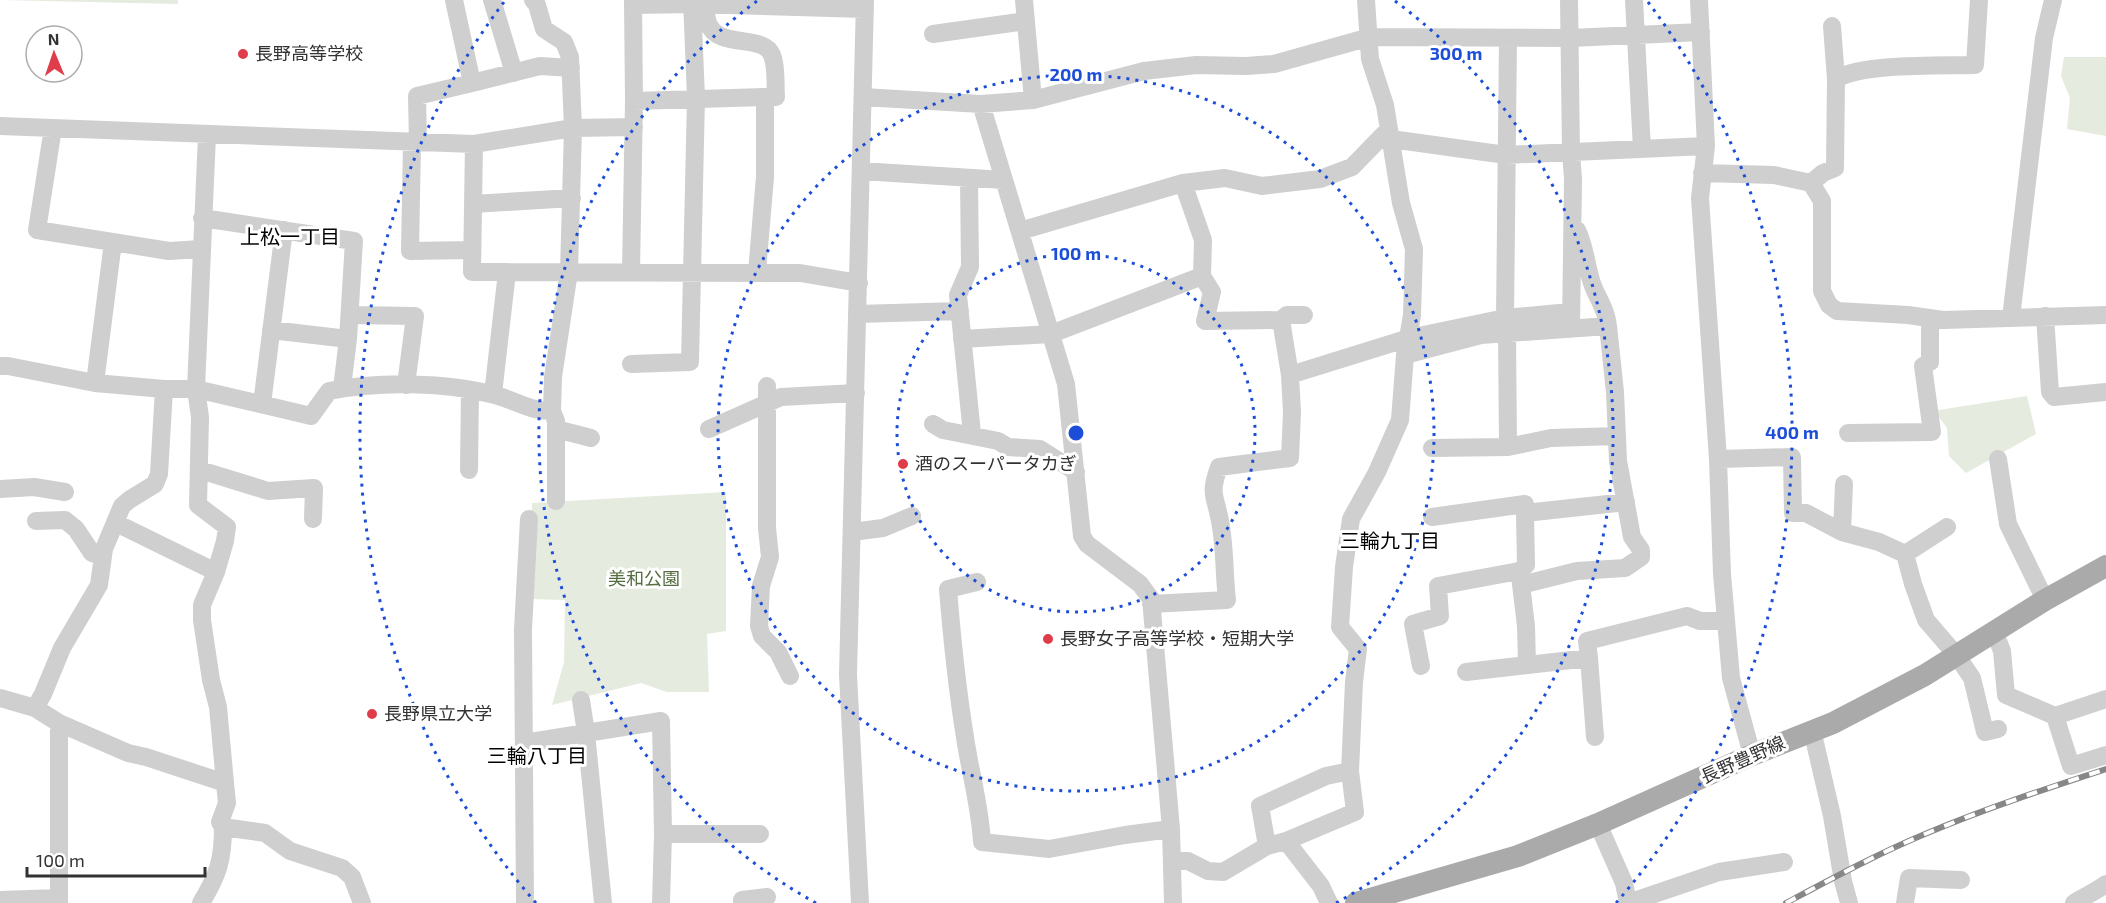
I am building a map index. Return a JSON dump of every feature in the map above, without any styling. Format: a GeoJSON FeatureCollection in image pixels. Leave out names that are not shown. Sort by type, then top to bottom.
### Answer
{"type":"FeatureCollection","features":[{"type":"Feature","properties":{"kind":"main road","name":"長野豊野線"},"geometry":{"type":"LineString","coordinates":[[1356,903],[1518,856],[1598,824],[1752,755],[1833,723],[1925,675],[2045,600],[2106,566]]}},
{"type":"Feature","properties":{"kind":"street"},"geometry":{"type":"LineString","coordinates":[[454,0],[472,83]]}},
{"type":"Feature","properties":{"kind":"street"},"geometry":{"type":"LineString","coordinates":[[492,0],[514,73]]}},
{"type":"Feature","properties":{"kind":"street"},"geometry":{"type":"LineString","coordinates":[[533,0],[537,5],[544,29],[564,42],[571,68],[573,128],[569,272],[553,376],[552,411],[556,429],[556,501]]}},
{"type":"Feature","properties":{"kind":"street"},"geometry":{"type":"LineString","coordinates":[[1024,0],[1033,100]]}},
{"type":"Feature","properties":{"kind":"street"},"geometry":{"type":"LineString","coordinates":[[1172,861],[1188,861],[1208,871],[1223,872],[1266,846],[1286,841],[1355,812],[1350,771],[1354,682],[1358,649],[1340,627],[1347,541],[1351,519],[1377,472],[1400,420],[1414,249],[1401,203],[1385,105],[1370,59],[1366,0]]}},
{"type":"Feature","properties":{"kind":"street"},"geometry":{"type":"LineString","coordinates":[[1569,0],[1573,179],[1571,320]]}},
{"type":"Feature","properties":{"kind":"street"},"geometry":{"type":"LineString","coordinates":[[1634,0],[1642,149]]}},
{"type":"Feature","properties":{"kind":"street"},"geometry":{"type":"LineString","coordinates":[[1699,0],[1706,146],[1700,198],[1719,459],[1722,574],[1731,678],[1752,755]]}},
{"type":"Feature","properties":{"kind":"street"},"geometry":{"type":"LineString","coordinates":[[1836,80],[1845,74],[1900,66],[1975,65],[1978,0]]}},
{"type":"Feature","properties":{"kind":"street"},"geometry":{"type":"LineString","coordinates":[[2011,318],[2044,38],[2053,0]]}},
{"type":"Feature","properties":{"kind":"street"},"geometry":{"type":"LineString","coordinates":[[631,272],[634,127],[633,3],[865,4],[848,675],[860,903]]}},
{"type":"Feature","properties":{"kind":"street"},"geometry":{"type":"LineString","coordinates":[[634,101],[776,97],[773,56],[768,48],[719,35],[711,29],[697,3]]}},
{"type":"Feature","properties":{"kind":"street"},"geometry":{"type":"LineString","coordinates":[[631,364],[690,362],[697,3]]}},
{"type":"Feature","properties":{"kind":"street"},"geometry":{"type":"LineString","coordinates":[[933,34],[1026,21]]}},
{"type":"Feature","properties":{"kind":"street"},"geometry":{"type":"LineString","coordinates":[[1811,183],[1823,173],[1835,168],[1836,80],[1833,26]]}},
{"type":"Feature","properties":{"kind":"street"},"geometry":{"type":"LineString","coordinates":[[863,97],[981,104],[1033,100],[1144,71],[1196,66],[1274,64],[1370,37],[1571,38],[1701,32]]}},
{"type":"Feature","properties":{"kind":"street"},"geometry":{"type":"LineString","coordinates":[[1508,38],[1506,155],[1508,447]]}},
{"type":"Feature","properties":{"kind":"street"},"geometry":{"type":"LineString","coordinates":[[471,250],[410,251],[417,96],[540,66],[571,68]]}},
{"type":"Feature","properties":{"kind":"street"},"geometry":{"type":"LineString","coordinates":[[757,272],[765,177],[765,97]]}},
{"type":"Feature","properties":{"kind":"street"},"geometry":{"type":"LineString","coordinates":[[981,104],[1066,384],[1082,536],[1086,544],[1140,584],[1151,599],[1171,829],[1173,903]]}},
{"type":"Feature","properties":{"kind":"street"},"geometry":{"type":"LineString","coordinates":[[0,126],[474,144],[573,128],[634,127]]}},
{"type":"Feature","properties":{"kind":"street"},"geometry":{"type":"LineString","coordinates":[[53,128],[37,230],[169,251],[201,249]]}},
{"type":"Feature","properties":{"kind":"street"},"geometry":{"type":"LineString","coordinates":[[1390,134],[1506,155],[1706,146]]}},
{"type":"Feature","properties":{"kind":"street"},"geometry":{"type":"LineString","coordinates":[[1020,231],[1183,183],[1225,178],[1262,186],[1320,179],[1352,168],[1390,134]]}},
{"type":"Feature","properties":{"kind":"street"},"geometry":{"type":"LineString","coordinates":[[201,903],[219,868],[223,851],[220,822],[227,803],[218,707],[211,681],[202,605],[216,572],[227,527],[198,505],[200,417],[196,389],[207,135]]}},
{"type":"Feature","properties":{"kind":"street"},"geometry":{"type":"LineString","coordinates":[[474,144],[471,272],[800,273],[859,284]]}},
{"type":"Feature","properties":{"kind":"street"},"geometry":{"type":"LineString","coordinates":[[861,171],[1004,180]]}},
{"type":"Feature","properties":{"kind":"street"},"geometry":{"type":"LineString","coordinates":[[1702,173],[1774,175],[1811,183],[1822,201],[1822,291],[1829,305],[1837,311],[1908,315],[1943,320],[2106,315]]}},
{"type":"Feature","properties":{"kind":"street"},"geometry":{"type":"LineString","coordinates":[[969,178],[970,267],[958,295],[972,434]]}},
{"type":"Feature","properties":{"kind":"street"},"geometry":{"type":"LineString","coordinates":[[1183,183],[1203,240],[1202,276],[1212,292],[1205,321],[1281,320],[1287,315],[1304,315]]}},
{"type":"Feature","properties":{"kind":"street"},"geometry":{"type":"LineString","coordinates":[[473,204],[572,198]]}},
{"type":"Feature","properties":{"kind":"street"},"geometry":{"type":"LineString","coordinates":[[202,218],[354,241],[350,315],[342,388]]}},
{"type":"Feature","properties":{"kind":"street"},"geometry":{"type":"LineString","coordinates":[[1421,666],[1413,624],[1440,616],[1438,586],[1625,568],[1641,557],[1641,550],[1632,537],[1618,461],[1615,392],[1607,313],[1593,286],[1581,239],[1573,223]]}},
{"type":"Feature","properties":{"kind":"street"},"geometry":{"type":"LineString","coordinates":[[262,404],[284,230]]}},
{"type":"Feature","properties":{"kind":"street"},"geometry":{"type":"LineString","coordinates":[[95,383],[113,242]]}},
{"type":"Feature","properties":{"kind":"street"},"geometry":{"type":"LineString","coordinates":[[493,394],[507,272]]}},
{"type":"Feature","properties":{"kind":"street"},"geometry":{"type":"LineString","coordinates":[[962,339],[1051,334],[1202,276]]}},
{"type":"Feature","properties":{"kind":"street"},"geometry":{"type":"LineString","coordinates":[[858,314],[960,311]]}},
{"type":"Feature","properties":{"kind":"street"},"geometry":{"type":"LineString","coordinates":[[350,315],[415,316],[406,385]]}},
{"type":"Feature","properties":{"kind":"street"},"geometry":{"type":"LineString","coordinates":[[2045,316],[2050,392],[2054,397],[2106,392]]}},
{"type":"Feature","properties":{"kind":"street"},"geometry":{"type":"LineString","coordinates":[[1848,433],[1932,432],[1923,366],[1930,362],[1930,319]]}},
{"type":"Feature","properties":{"kind":"street"},"geometry":{"type":"LineString","coordinates":[[1151,604],[1227,600],[1220,521],[1213,499],[1213,483],[1219,467],[1290,459],[1292,412],[1290,375],[1281,320]]}},
{"type":"Feature","properties":{"kind":"street"},"geometry":{"type":"LineString","coordinates":[[1290,375],[1407,346],[1481,335],[1506,325],[1571,320],[1608,326]]}},
{"type":"Feature","properties":{"kind":"street"},"geometry":{"type":"LineString","coordinates":[[271,330],[348,339]]}},
{"type":"Feature","properties":{"kind":"street"},"geometry":{"type":"LineString","coordinates":[[0,366],[95,383],[164,389],[196,389],[311,416],[329,391],[342,388],[406,385],[451,387],[493,394],[542,411],[552,411]]}},
{"type":"Feature","properties":{"kind":"street"},"geometry":{"type":"LineString","coordinates":[[34,708],[43,694],[62,648],[99,585],[104,549],[122,506],[155,484],[159,474],[164,389]]}},
{"type":"Feature","properties":{"kind":"street"},"geometry":{"type":"LineString","coordinates":[[469,470],[470,390]]}},
{"type":"Feature","properties":{"kind":"street"},"geometry":{"type":"LineString","coordinates":[[709,429],[767,395],[781,397],[856,393]]}},
{"type":"Feature","properties":{"kind":"street"},"geometry":{"type":"LineString","coordinates":[[767,395],[766,528],[770,557],[761,586],[759,626],[762,636],[778,652],[790,676]]}},
{"type":"Feature","properties":{"kind":"street"},"geometry":{"type":"LineString","coordinates":[[933,424],[943,430],[998,441],[1008,447],[1040,449],[1076,472]]}},
{"type":"Feature","properties":{"kind":"street"},"geometry":{"type":"LineString","coordinates":[[556,429],[591,438]]}},
{"type":"Feature","properties":{"kind":"street"},"geometry":{"type":"LineString","coordinates":[[1432,448],[1508,447],[1551,438],[1617,436]]}},
{"type":"Feature","properties":{"kind":"street"},"geometry":{"type":"LineString","coordinates":[[1719,459],[1792,457],[1793,513],[1806,513],[1842,532],[1880,542],[1905,554],[1926,620],[1957,656],[1972,678],[1985,732],[1998,729]]}},
{"type":"Feature","properties":{"kind":"street"},"geometry":{"type":"LineString","coordinates":[[1998,459],[2008,524],[2045,600]]}},
{"type":"Feature","properties":{"kind":"street"},"geometry":{"type":"LineString","coordinates":[[200,470],[268,491],[314,488],[313,519]]}},
{"type":"Feature","properties":{"kind":"street"},"geometry":{"type":"LineString","coordinates":[[1842,532],[1844,484]]}},
{"type":"Feature","properties":{"kind":"street"},"geometry":{"type":"LineString","coordinates":[[0,489],[34,488],[65,492]]}},
{"type":"Feature","properties":{"kind":"street"},"geometry":{"type":"LineString","coordinates":[[1524,513],[1626,502]]}},
{"type":"Feature","properties":{"kind":"street"},"geometry":{"type":"LineString","coordinates":[[1432,517],[1525,504],[1526,566],[1520,578],[1527,664]]}},
{"type":"Feature","properties":{"kind":"street"},"geometry":{"type":"LineString","coordinates":[[852,532],[883,528],[912,516]]}},
{"type":"Feature","properties":{"kind":"street"},"geometry":{"type":"LineString","coordinates":[[525,903],[523,629],[529,519]]}},
{"type":"Feature","properties":{"kind":"street"},"geometry":{"type":"LineString","coordinates":[[36,521],[65,520],[76,529],[92,553],[103,556]]}},
{"type":"Feature","properties":{"kind":"street"},"geometry":{"type":"LineString","coordinates":[[116,523],[216,572]]}},
{"type":"Feature","properties":{"kind":"street"},"geometry":{"type":"LineString","coordinates":[[1905,554],[1947,527]]}},
{"type":"Feature","properties":{"kind":"street"},"geometry":{"type":"LineString","coordinates":[[977,582],[948,589],[953,650],[965,739],[981,817],[982,842],[1050,849],[1171,829]]}},
{"type":"Feature","properties":{"kind":"street"},"geometry":{"type":"LineString","coordinates":[[1595,737],[1587,641],[1687,616],[1700,621],[1726,621]]}},
{"type":"Feature","properties":{"kind":"street"},"geometry":{"type":"LineString","coordinates":[[1994,631],[2002,651],[2006,695],[2055,716],[2106,699]]}},
{"type":"Feature","properties":{"kind":"street"},"geometry":{"type":"LineString","coordinates":[[1466,672],[1589,658]]}},
{"type":"Feature","properties":{"kind":"street"},"geometry":{"type":"LineString","coordinates":[[0,698],[34,708],[59,723],[128,753],[225,783]]}},
{"type":"Feature","properties":{"kind":"street"},"geometry":{"type":"LineString","coordinates":[[581,700],[603,903]]}},
{"type":"Feature","properties":{"kind":"street"},"geometry":{"type":"LineString","coordinates":[[2055,716],[2071,766],[2106,755]]}},
{"type":"Feature","properties":{"kind":"street"},"geometry":{"type":"LineString","coordinates":[[524,743],[661,721],[663,834],[661,903]]}},
{"type":"Feature","properties":{"kind":"street"},"geometry":{"type":"LineString","coordinates":[[0,900],[59,900],[59,723]]}},
{"type":"Feature","properties":{"kind":"street"},"geometry":{"type":"LineString","coordinates":[[1812,730],[1849,903]]}},
{"type":"Feature","properties":{"kind":"street"},"geometry":{"type":"LineString","coordinates":[[1266,846],[1260,806],[1326,776],[1350,771]]}},
{"type":"Feature","properties":{"kind":"street"},"geometry":{"type":"LineString","coordinates":[[1598,824],[1624,883],[1628,903],[1719,872],[1784,862]]}},
{"type":"Feature","properties":{"kind":"street"},"geometry":{"type":"LineString","coordinates":[[222,827],[265,833],[290,851],[342,868],[352,877],[365,902]]}},
{"type":"Feature","properties":{"kind":"street"},"geometry":{"type":"LineString","coordinates":[[663,834],[760,834]]}},
{"type":"Feature","properties":{"kind":"street"},"geometry":{"type":"LineString","coordinates":[[1286,841],[1321,886],[1329,903]]}},
{"type":"Feature","properties":{"kind":"street"},"geometry":{"type":"LineString","coordinates":[[1905,903],[1908,878],[1961,880]]}},
{"type":"Feature","properties":{"kind":"street"},"geometry":{"type":"LineString","coordinates":[[2089,900],[2106,884]]}},
{"type":"Feature","properties":{"kind":"street"},"geometry":{"type":"LineString","coordinates":[[742,903],[742,900],[767,897]]}},
{"type":"Feature","properties":{"kind":"green space"},"geometry":{"type":"Polygon","coordinates":[[[0,0],[178,0],[178,4],[0,0]]]}},
{"type":"Feature","properties":{"kind":"green space"},"geometry":{"type":"Polygon","coordinates":[[[2064,57],[2106,57],[2106,136],[2067,129],[2070,98],[2061,76],[2064,57]]]}},
{"type":"Feature","properties":{"kind":"green space"},"geometry":{"type":"Polygon","coordinates":[[[2027,396],[2036,434],[1966,473],[1949,456],[1947,428],[1932,408],[1939,410],[2027,396]]]}},
{"type":"Feature","properties":{"kind":"green space","name":"美和公園"},"geometry":{"type":"Polygon","coordinates":[[[726,492],[726,631],[707,634],[709,692],[667,692],[641,683],[552,705],[564,662],[565,600],[530,599],[532,503],[726,492]]]}},
{"type":"Feature","properties":{"kind":"railway"},"geometry":{"type":"LineString","coordinates":[[1786,903],[1872,858],[1925,834],[1992,808],[2106,769]]}},
{"type":"Feature","properties":{"kind":"place","name":"長野高等学校"},"geometry":{"type":"Point","coordinates":[243,54]}},
{"type":"Feature","properties":{"kind":"place","name":"酒のスーパータカぎ"},"geometry":{"type":"Point","coordinates":[903,464]}},
{"type":"Feature","properties":{"kind":"place","name":"長野女子高等学校・短期大学"},"geometry":{"type":"Point","coordinates":[1048,639]}},
{"type":"Feature","properties":{"kind":"place","name":"長野県立大学"},"geometry":{"type":"Point","coordinates":[372,714]}},
{"type":"Feature","properties":{"kind":"district","name":"上松一丁目"},"geometry":{"type":"Point","coordinates":[290,237]}},
{"type":"Feature","properties":{"kind":"district","name":"三輪九丁目"},"geometry":{"type":"Point","coordinates":[1390,541]}},
{"type":"Feature","properties":{"kind":"district","name":"三輪八丁目"},"geometry":{"type":"Point","coordinates":[537,756]}}]}
